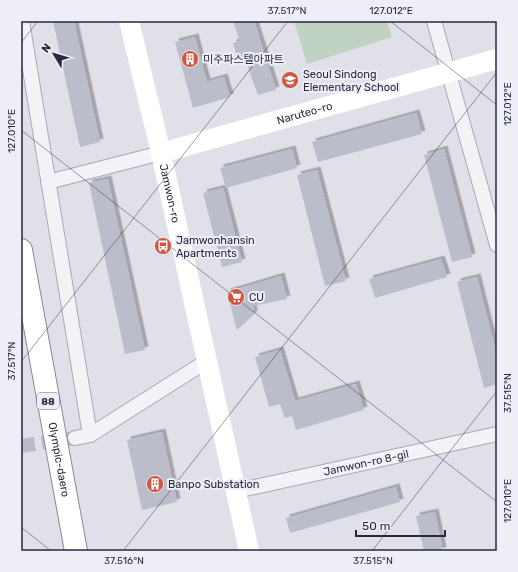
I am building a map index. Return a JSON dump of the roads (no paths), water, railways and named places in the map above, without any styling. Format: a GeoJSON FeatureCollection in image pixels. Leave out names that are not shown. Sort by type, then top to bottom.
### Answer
{"type":"FeatureCollection","features":[{"type":"Feature","properties":{"kind":"highway","name":"Olympic-daero"},"geometry":{"type":"LineString","coordinates":[[21,250],[76,551]]}},
{"type":"Feature","properties":{"kind":"main road","name":"Jamwon-ro"},"geometry":{"type":"LineString","coordinates":[[133,23],[249,551]]}},
{"type":"Feature","properties":{"kind":"main road","name":"Naruteo-ro"},"geometry":{"type":"LineString","coordinates":[[161,153],[497,59]]}},
{"type":"Feature","properties":{"kind":"street"},"geometry":{"type":"LineString","coordinates":[[22,21],[90,435]]}},
{"type":"Feature","properties":{"kind":"street"},"geometry":{"type":"LineString","coordinates":[[434,21],[497,245]]}},
{"type":"Feature","properties":{"kind":"street"},"geometry":{"type":"LineString","coordinates":[[48,182],[161,153]]}},
{"type":"Feature","properties":{"kind":"street"},"geometry":{"type":"LineString","coordinates":[[75,438],[90,435],[207,361]]}},
{"type":"Feature","properties":{"kind":"street","name":"Jamwon-ro 8-gil"},"geometry":{"type":"LineString","coordinates":[[236,491],[497,434]]}},
{"type":"Feature","properties":{"kind":"tunnel"},"geometry":{"type":"LineString","coordinates":[[21,446],[75,438]]}},
{"type":"Feature","properties":{"kind":"place","name":"미주파스텔아파트"},"geometry":{"type":"Point","coordinates":[190,59]}},
{"type":"Feature","properties":{"kind":"place","name":"Seoul Sindong Elementary School"},"geometry":{"type":"Point","coordinates":[290,80]}},
{"type":"Feature","properties":{"kind":"place","name":"Jamwonhansin Apartments"},"geometry":{"type":"Point","coordinates":[163,246]}},
{"type":"Feature","properties":{"kind":"place","name":"CU"},"geometry":{"type":"Point","coordinates":[236,297]}},
{"type":"Feature","properties":{"kind":"place","name":"Banpo Substation"},"geometry":{"type":"Point","coordinates":[155,484]}}]}
